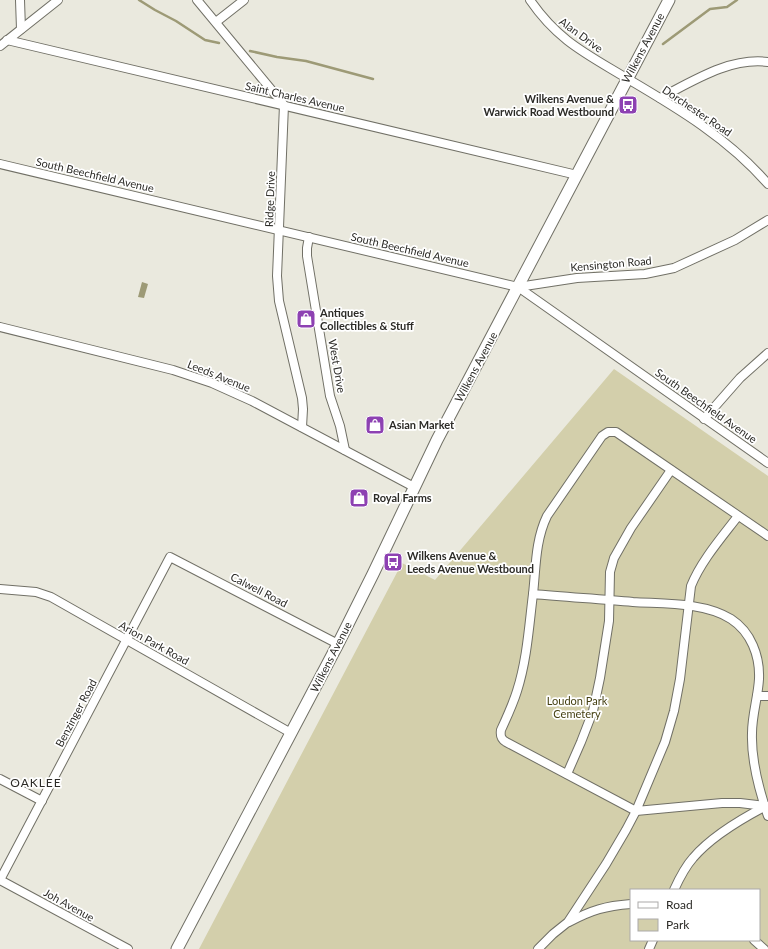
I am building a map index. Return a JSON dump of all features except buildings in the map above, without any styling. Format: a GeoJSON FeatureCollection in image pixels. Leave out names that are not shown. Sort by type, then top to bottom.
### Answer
{"type":"FeatureCollection","features":[{"type":"Feature","properties":{"kind":"main road","name":"Wilkens Avenue"},"geometry":{"type":"LineString","coordinates":[[177,949],[338,644],[441,433],[669,0]]}},
{"type":"Feature","properties":{"kind":"street"},"geometry":{"type":"LineString","coordinates":[[20,0],[21,29]]}},
{"type":"Feature","properties":{"kind":"street"},"geometry":{"type":"LineString","coordinates":[[0,46],[58,0]]}},
{"type":"Feature","properties":{"kind":"street"},"geometry":{"type":"LineString","coordinates":[[198,0],[284,105]]}},
{"type":"Feature","properties":{"kind":"street"},"geometry":{"type":"LineString","coordinates":[[216,22],[244,0]]}},
{"type":"Feature","properties":{"kind":"street","name":"Alan Drive"},"geometry":{"type":"LineString","coordinates":[[530,0],[549,25],[563,38],[627,78]]}},
{"type":"Feature","properties":{"kind":"street","name":"Saint Charles Avenue"},"geometry":{"type":"LineString","coordinates":[[7,40],[577,175]]}},
{"type":"Feature","properties":{"kind":"street"},"geometry":{"type":"LineString","coordinates":[[660,98],[717,70],[748,62],[768,62]]}},
{"type":"Feature","properties":{"kind":"street","name":"Dorchester Road"},"geometry":{"type":"LineString","coordinates":[[627,78],[702,125],[724,142],[768,184]]}},
{"type":"Feature","properties":{"kind":"street","name":"Ridge Drive"},"geometry":{"type":"LineString","coordinates":[[284,105],[277,276],[279,301],[304,409],[302,427]]}},
{"type":"Feature","properties":{"kind":"street","name":"South Beechfield Avenue"},"geometry":{"type":"LineString","coordinates":[[0,164],[518,287],[768,463]]}},
{"type":"Feature","properties":{"kind":"street","name":"Kensington Road"},"geometry":{"type":"LineString","coordinates":[[518,287],[577,278],[645,274],[674,268],[735,240],[768,220]]}},
{"type":"Feature","properties":{"kind":"street","name":"West Drive"},"geometry":{"type":"LineString","coordinates":[[309,237],[307,256],[330,396],[340,426],[345,450]]}},
{"type":"Feature","properties":{"kind":"street","name":"Leeds Avenue"},"geometry":{"type":"LineString","coordinates":[[0,327],[200,378],[252,401],[414,487]]}},
{"type":"Feature","properties":{"kind":"street"},"geometry":{"type":"LineString","coordinates":[[704,418],[740,378],[768,353]]}},
{"type":"Feature","properties":{"kind":"street"},"geometry":{"type":"LineString","coordinates":[[766,805],[722,803],[636,810],[502,739],[500,735],[517,690],[522,672],[533,594],[538,540],[542,527],[547,516],[602,436],[608,432],[616,432],[768,536]]}},
{"type":"Feature","properties":{"kind":"street"},"geometry":{"type":"LineString","coordinates":[[567,774],[593,711],[609,621],[610,572],[614,558],[631,528],[671,470]]}},
{"type":"Feature","properties":{"kind":"street"},"geometry":{"type":"LineString","coordinates":[[568,922],[606,864],[626,830],[665,742],[674,711],[680,679],[694,578],[715,546],[738,516]]}},
{"type":"Feature","properties":{"kind":"street","name":"Calwell Road"},"geometry":{"type":"LineString","coordinates":[[170,557],[338,644]]}},
{"type":"Feature","properties":{"kind":"street","name":"Benzinger Road"},"geometry":{"type":"LineString","coordinates":[[0,880],[170,557]]}},
{"type":"Feature","properties":{"kind":"street","name":"Arion Park Road"},"geometry":{"type":"LineString","coordinates":[[0,589],[36,592],[51,597],[291,733]]}},
{"type":"Feature","properties":{"kind":"street"},"geometry":{"type":"LineString","coordinates":[[533,594],[689,606],[719,612],[741,627],[755,650],[758,662],[759,678],[752,733],[752,750],[754,768],[768,816]]}},
{"type":"Feature","properties":{"kind":"street"},"geometry":{"type":"LineString","coordinates":[[757,696],[768,696]]}},
{"type":"Feature","properties":{"kind":"street"},"geometry":{"type":"LineString","coordinates":[[0,779],[42,801]]}},
{"type":"Feature","properties":{"kind":"street"},"geometry":{"type":"LineString","coordinates":[[675,889],[689,864],[704,847],[766,805]]}},
{"type":"Feature","properties":{"kind":"street","name":"Joh Avenue"},"geometry":{"type":"LineString","coordinates":[[0,880],[128,949]]}},
{"type":"Feature","properties":{"kind":"street"},"geometry":{"type":"LineString","coordinates":[[538,949],[568,922],[586,913],[601,908],[630,904]]}},
{"type":"Feature","properties":{"kind":"street"},"geometry":{"type":"LineString","coordinates":[[755,941],[764,949]]}},
{"type":"Feature","properties":{"kind":"green space","name":"Loudon Park Cemetery"},"geometry":{"type":"Polygon","coordinates":[[[614,369],[768,476],[768,949],[199,949],[402,563],[435,580],[614,369]]]}},
{"type":"Feature","properties":{"kind":"shaded area"},"geometry":{"type":"Polygon","coordinates":[[[142,282],[148,284],[144,298],[138,297],[142,282]]]}},
{"type":"Feature","properties":{"kind":"waterway"},"geometry":{"type":"LineString","coordinates":[[139,0],[176,21],[205,40],[219,43]]}},
{"type":"Feature","properties":{"kind":"waterway"},"geometry":{"type":"LineString","coordinates":[[663,44],[710,9],[727,7],[737,0]]}},
{"type":"Feature","properties":{"kind":"waterway"},"geometry":{"type":"LineString","coordinates":[[250,51],[306,61],[373,79]]}},
{"type":"Feature","properties":{"kind":"place","name":"Wilkens Avenue & Warwick Road Westbound"},"geometry":{"type":"Point","coordinates":[628,105]}},
{"type":"Feature","properties":{"kind":"place","name":"Antiques Collectibles & Stuff"},"geometry":{"type":"Point","coordinates":[306,319]}},
{"type":"Feature","properties":{"kind":"place","name":"Asian Market"},"geometry":{"type":"Point","coordinates":[375,425]}},
{"type":"Feature","properties":{"kind":"place","name":"Royal Farms"},"geometry":{"type":"Point","coordinates":[359,498]}},
{"type":"Feature","properties":{"kind":"place","name":"Wilkens Avenue & Leeds Avenue Westbound"},"geometry":{"type":"Point","coordinates":[393,562]}},
{"type":"Feature","properties":{"kind":"district","name":"OAKLEE"},"geometry":{"type":"Point","coordinates":[36,783]}}]}
